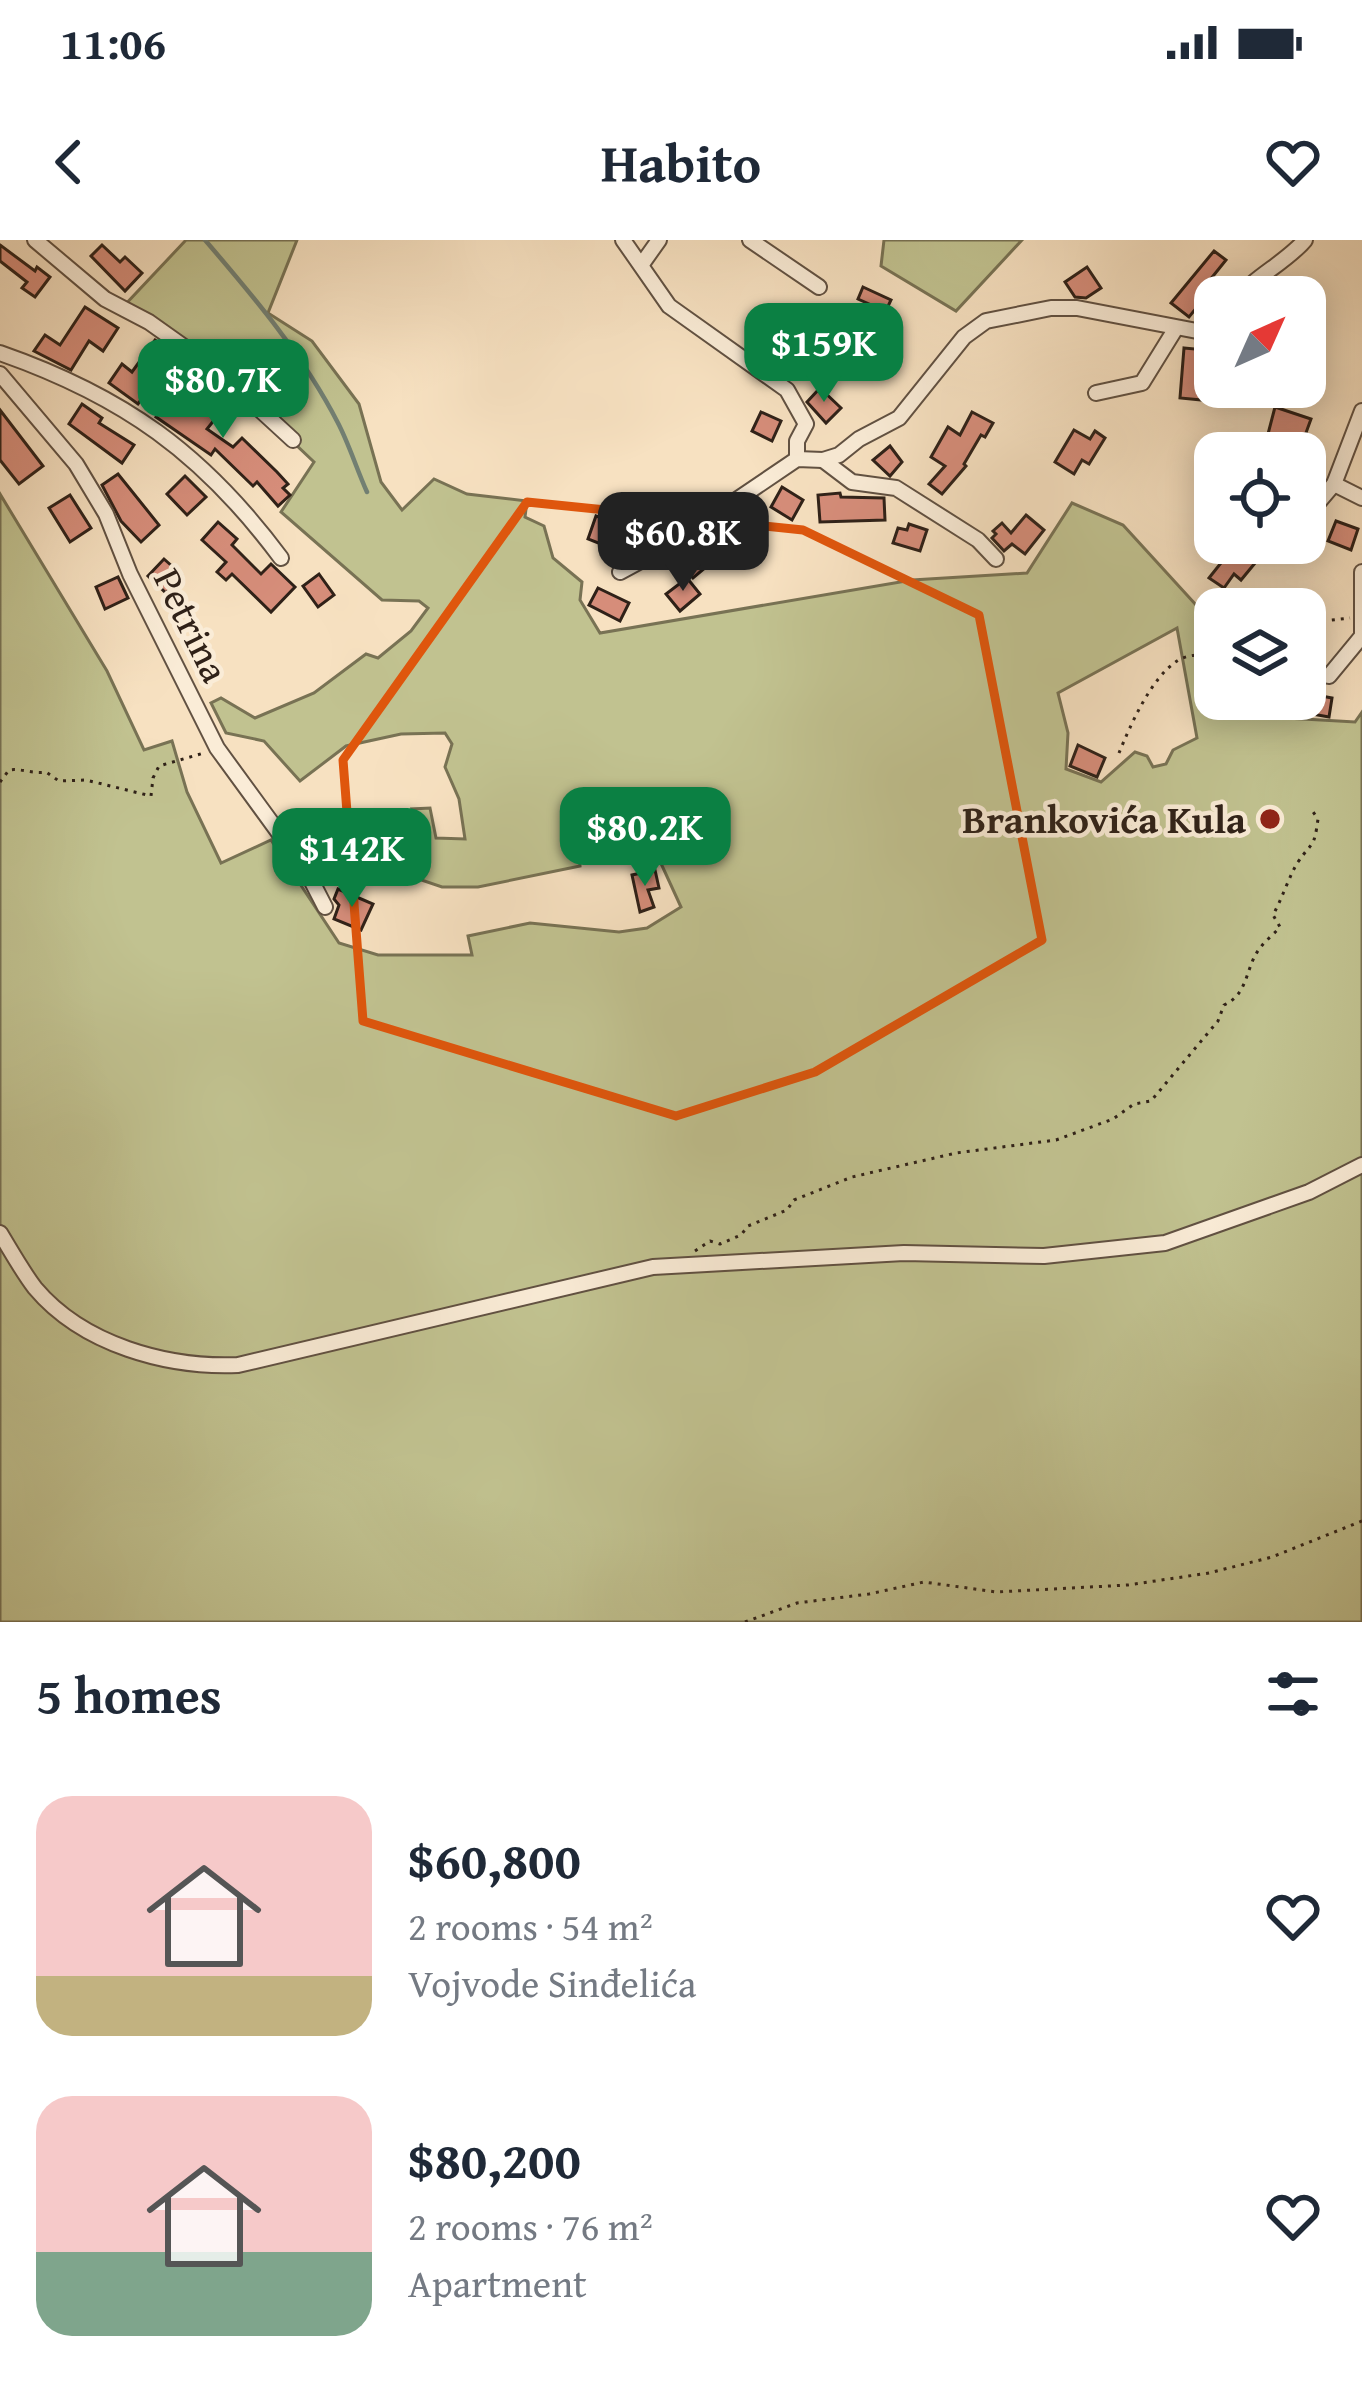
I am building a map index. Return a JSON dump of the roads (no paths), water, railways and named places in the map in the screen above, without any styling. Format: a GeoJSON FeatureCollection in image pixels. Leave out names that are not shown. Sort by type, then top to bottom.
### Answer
{"type":"FeatureCollection","features":[{"type":"Feature","properties":{"kind":"street"},"geometry":{"type":"LineString","coordinates":[[34,240],[105,298],[149,322],[218,371],[293,440]]}},
{"type":"Feature","properties":{"kind":"street"},"geometry":{"type":"LineString","coordinates":[[623,240],[669,306],[787,390],[806,424],[797,441],[797,459]]}},
{"type":"Feature","properties":{"kind":"street"},"geometry":{"type":"LineString","coordinates":[[642,264],[659,240]]}},
{"type":"Feature","properties":{"kind":"street"},"geometry":{"type":"LineString","coordinates":[[750,240],[819,286]]}},
{"type":"Feature","properties":{"kind":"street"},"geometry":{"type":"LineString","coordinates":[[1260,276],[1292,257],[1305,240]]}},
{"type":"Feature","properties":{"kind":"street"},"geometry":{"type":"LineString","coordinates":[[620,572],[670,545],[797,459],[839,455],[899,418],[943,362],[986,321],[1051,308],[1077,308],[1194,331]]}},
{"type":"Feature","properties":{"kind":"street"},"geometry":{"type":"LineString","coordinates":[[1096,393],[1142,383],[1176,328]]}},
{"type":"Feature","properties":{"kind":"street"},"geometry":{"type":"LineString","coordinates":[[0,353],[69,379],[119,404],[166,436],[222,486],[281,558]]}},
{"type":"Feature","properties":{"kind":"street","name":"Petrina"},"geometry":{"type":"LineString","coordinates":[[0,374],[76,464],[106,514],[130,574],[217,748],[305,870],[325,907]]}},
{"type":"Feature","properties":{"kind":"street"},"geometry":{"type":"LineString","coordinates":[[1326,493],[1362,411]]}},
{"type":"Feature","properties":{"kind":"street"},"geometry":{"type":"LineString","coordinates":[[824,460],[852,482],[896,488],[978,540],[996,560]]}},
{"type":"Feature","properties":{"kind":"street"},"geometry":{"type":"LineString","coordinates":[[1334,484],[1362,498]]}},
{"type":"Feature","properties":{"kind":"street"},"geometry":{"type":"LineString","coordinates":[[1329,676],[1362,636],[1362,572]]}},
{"type":"Feature","properties":{"kind":"street"},"geometry":{"type":"LineString","coordinates":[[0,1233],[33,1285],[72,1322],[165,1360],[238,1365],[661,1266],[904,1253],[1044,1256],[1165,1243],[1310,1192],[1362,1165]]}},
{"type":"Feature","properties":{"kind":"waterway"},"geometry":{"type":"LineString","coordinates":[[205,240],[309,374],[342,431],[367,492]]}},
{"type":"Feature","properties":{"kind":"place","name":"Brankovića Kula"},"geometry":{"type":"Point","coordinates":[1270,819]}}]}
